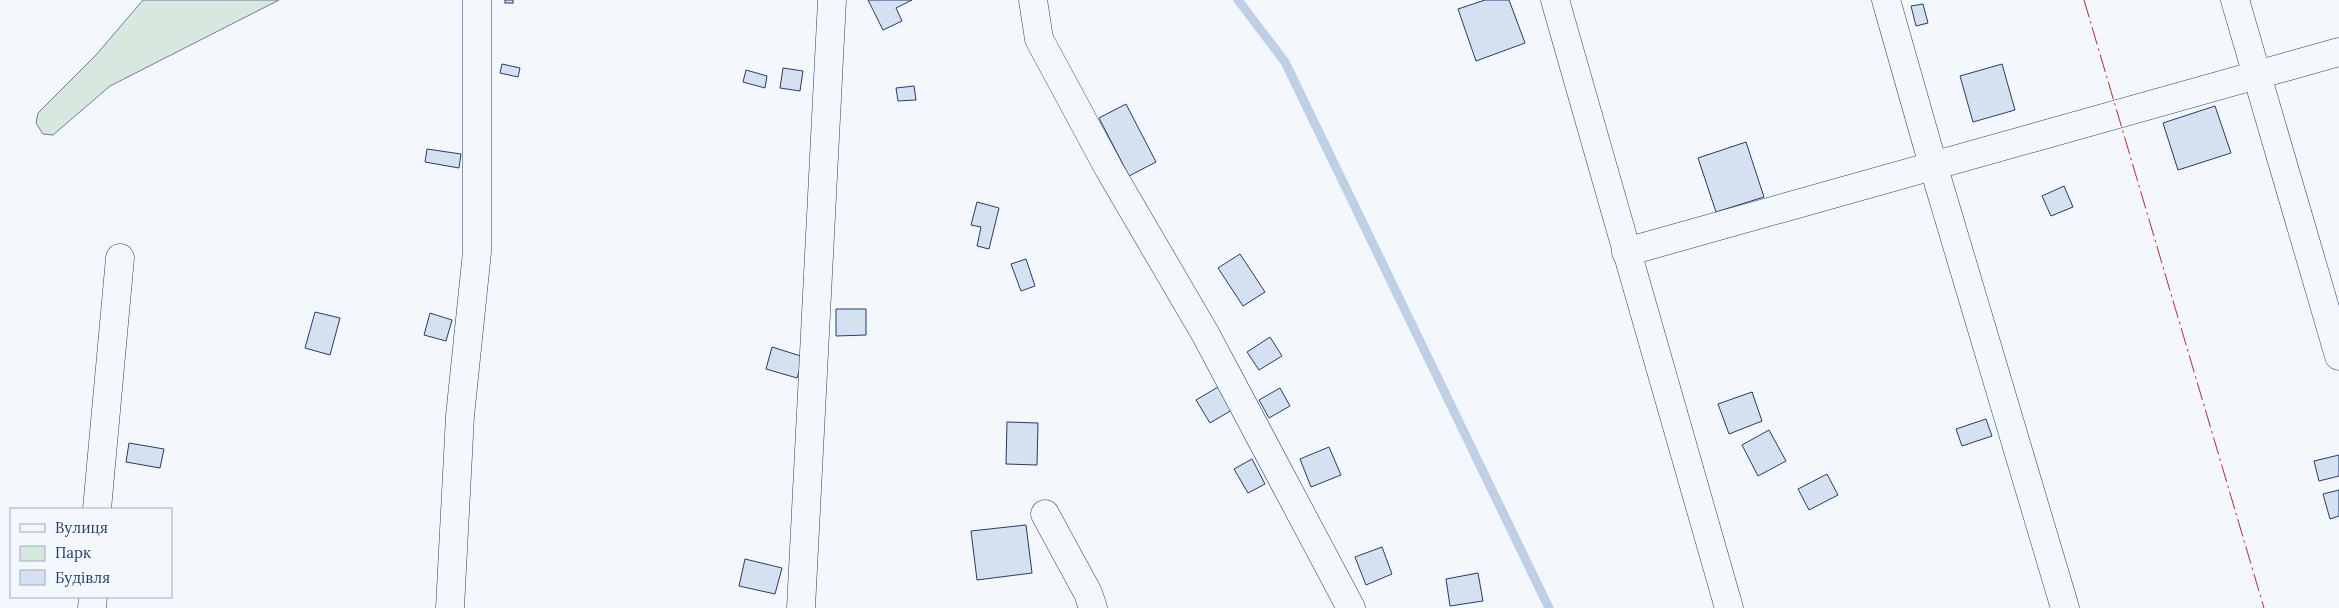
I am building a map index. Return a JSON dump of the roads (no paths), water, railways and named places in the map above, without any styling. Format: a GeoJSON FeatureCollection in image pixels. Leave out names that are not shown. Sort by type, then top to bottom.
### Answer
{"type":"FeatureCollection","features":[{"type":"Feature","properties":{"kind":"street"},"geometry":{"type":"LineString","coordinates":[[450,608],[460,416],[477,252],[477,0]]}},
{"type":"Feature","properties":{"kind":"street"},"geometry":{"type":"LineString","coordinates":[[801,608],[832,0]]}},
{"type":"Feature","properties":{"kind":"street"},"geometry":{"type":"LineString","coordinates":[[1033,0],[1039,39],[1109,169],[1206,335],[1351,608]]}},
{"type":"Feature","properties":{"kind":"street"},"geometry":{"type":"LineString","coordinates":[[1555,0],[1729,608]]}},
{"type":"Feature","properties":{"kind":"street"},"geometry":{"type":"LineString","coordinates":[[1886,0],[1933,166],[2065,608]]}},
{"type":"Feature","properties":{"kind":"street"},"geometry":{"type":"LineString","coordinates":[[2234,0],[2339,356]]}},
{"type":"Feature","properties":{"kind":"street"},"geometry":{"type":"LineString","coordinates":[[1626,252],[2339,52]]}},
{"type":"Feature","properties":{"kind":"street"},"geometry":{"type":"LineString","coordinates":[[97,508],[120,258]]}},
{"type":"Feature","properties":{"kind":"street"},"geometry":{"type":"LineString","coordinates":[[1046,514],[1088,594],[1093,608]]}},
{"type":"Feature","properties":{"kind":"waterway"},"geometry":{"type":"LineString","coordinates":[[1238,0],[1285,62],[1549,608]]}}]}
